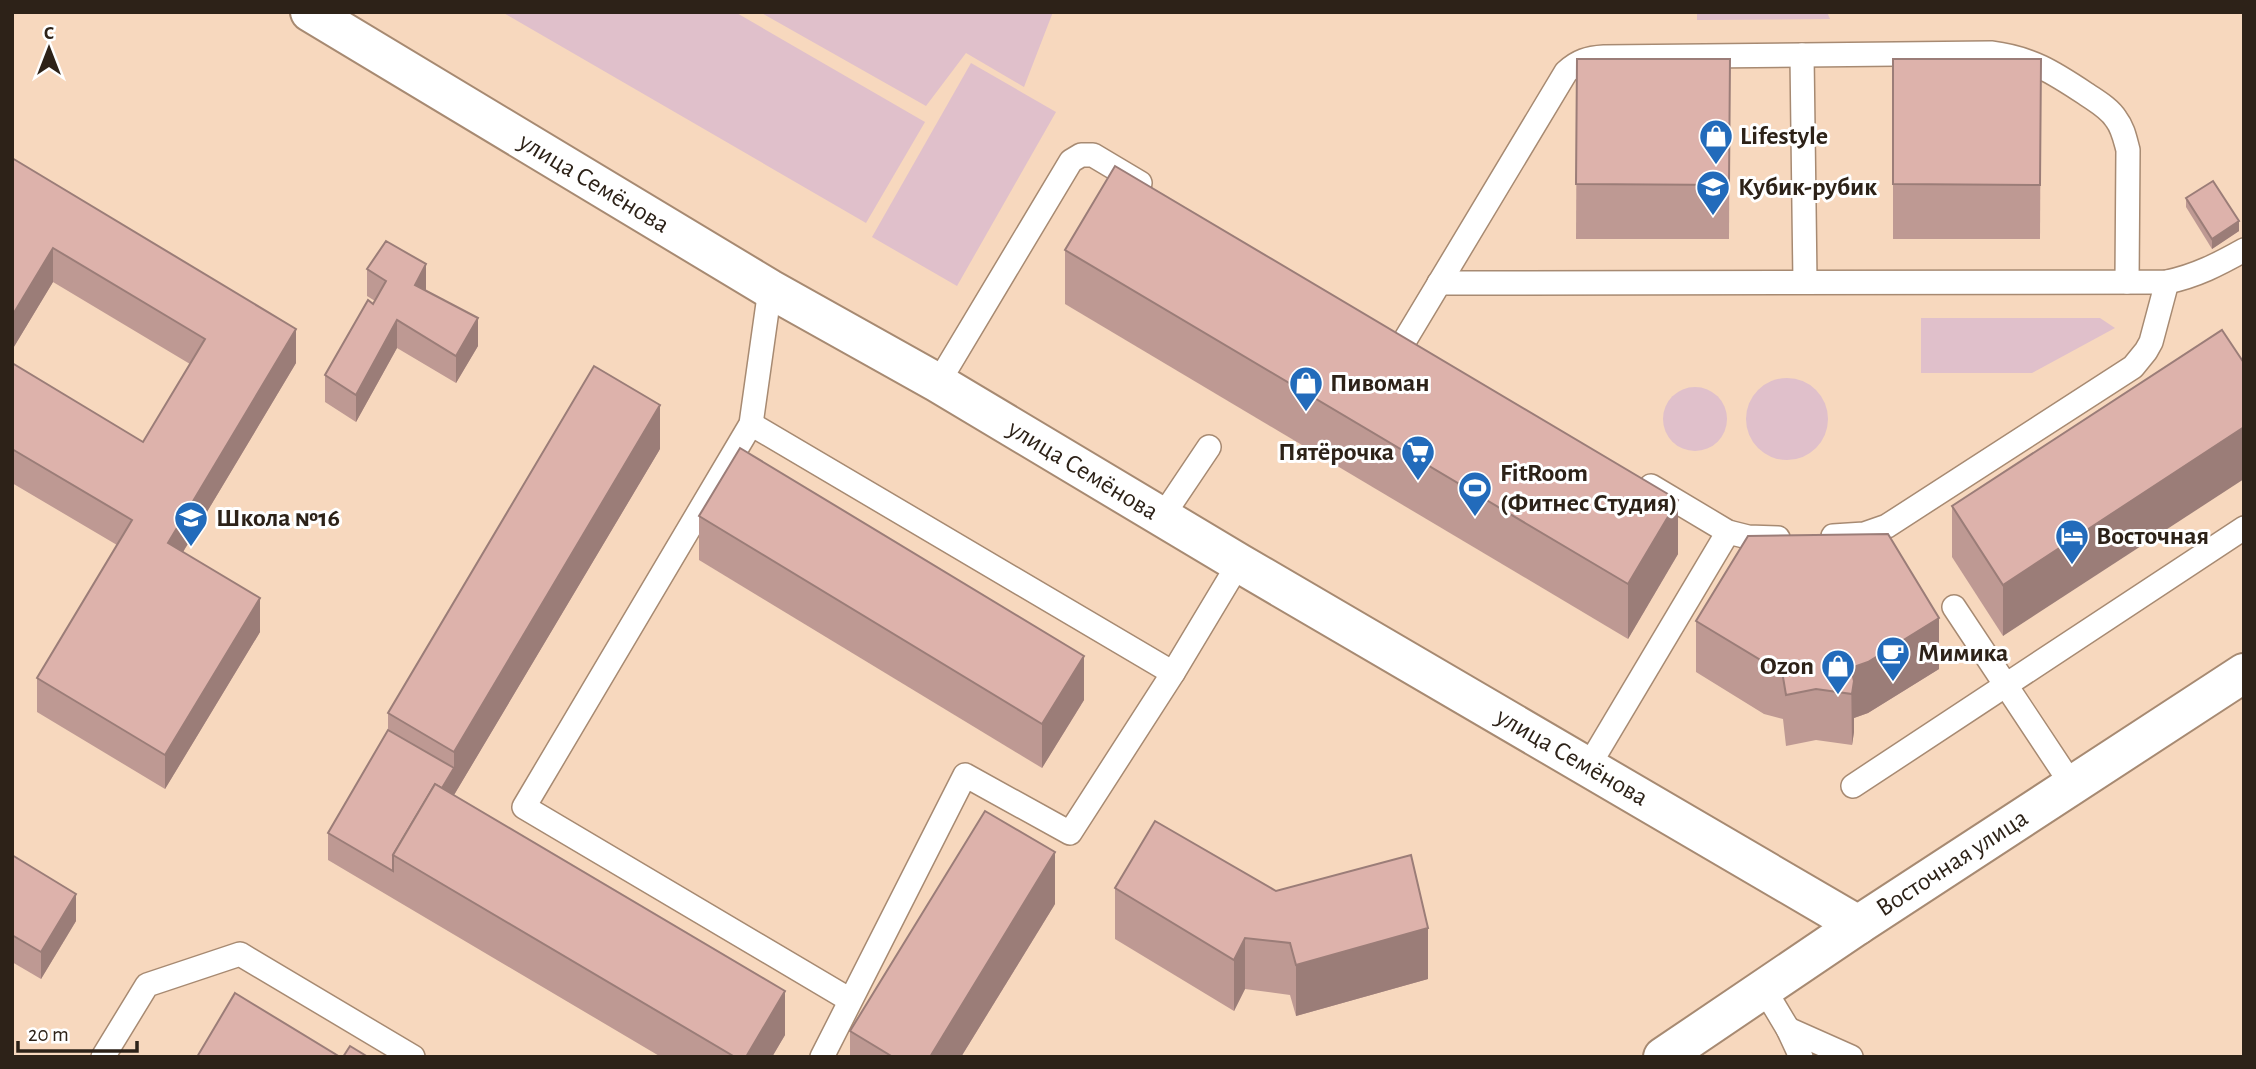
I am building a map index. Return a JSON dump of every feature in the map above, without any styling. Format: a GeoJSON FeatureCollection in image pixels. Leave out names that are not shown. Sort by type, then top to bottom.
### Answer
{"type":"FeatureCollection","features":[{"type":"Feature","properties":{"kind":"street","name":"улица Семёнова"},"geometry":{"type":"LineString","coordinates":[[310,12],[770,289],[938,383],[1239,564],[1858,925]]}},
{"type":"Feature","properties":{"kind":"street","name":"Восточная улица"},"geometry":{"type":"LineString","coordinates":[[1663,1057],[1858,925],[2244,673]]}},
{"type":"Feature","properties":{"kind":"lane"},"geometry":{"type":"LineString","coordinates":[[1381,326],[1412,344],[1439,283],[1558,83],[1575,64],[1588,58],[1604,57],[1990,53],[2036,63],[2053,71],[2105,107],[2116,118],[2123,131],[2127,150],[2127,282]]}},
{"type":"Feature","properties":{"kind":"lane"},"geometry":{"type":"LineString","coordinates":[[1802,55],[1804,282]]}},
{"type":"Feature","properties":{"kind":"lane"},"geometry":{"type":"LineString","coordinates":[[938,383],[1071,161],[1081,155],[1093,155],[1153,191]]}},
{"type":"Feature","properties":{"kind":"lane"},"geometry":{"type":"LineString","coordinates":[[1439,283],[2167,282],[2211,268],[2244,250]]}},
{"type":"Feature","properties":{"kind":"lane"},"geometry":{"type":"LineString","coordinates":[[1633,475],[1728,532],[1761,538],[1864,534],[1886,526],[2133,367],[2151,342],[2167,282]]}},
{"type":"Feature","properties":{"kind":"lane"},"geometry":{"type":"LineString","coordinates":[[770,289],[751,424],[524,807],[850,1000]]}},
{"type":"Feature","properties":{"kind":"lane"},"geometry":{"type":"LineString","coordinates":[[751,424],[1173,673]]}},
{"type":"Feature","properties":{"kind":"lane"},"geometry":{"type":"LineString","coordinates":[[1162,517],[1209,447]]}},
{"type":"Feature","properties":{"kind":"lane"},"geometry":{"type":"LineString","coordinates":[[1853,786],[2244,528]]}},
{"type":"Feature","properties":{"kind":"lane"},"geometry":{"type":"LineString","coordinates":[[1588,767],[1728,532]]}},
{"type":"Feature","properties":{"kind":"lane"},"geometry":{"type":"LineString","coordinates":[[822,1057],[965,775],[1070,832],[1173,673],[1239,564]]}},
{"type":"Feature","properties":{"kind":"lane"},"geometry":{"type":"LineString","coordinates":[[1954,607],[2072,785]]}},
{"type":"Feature","properties":{"kind":"lane"},"geometry":{"type":"LineString","coordinates":[[103,1057],[147,985],[240,954],[413,1057]]}},
{"type":"Feature","properties":{"kind":"lane"},"geometry":{"type":"LineString","coordinates":[[1764,989],[1788,1028],[1801,1057]]}},
{"type":"Feature","properties":{"kind":"lane"},"geometry":{"type":"LineString","coordinates":[[1788,1028],[1851,1057]]}},
{"type":"Feature","properties":{"kind":"shaded area"},"geometry":{"type":"Polygon","coordinates":[[[502,12],[735,12],[925,122],[866,223],[502,12]]]}},
{"type":"Feature","properties":{"kind":"shaded area"},"geometry":{"type":"Polygon","coordinates":[[[760,12],[1053,12],[1024,87],[966,53],[926,106],[760,12]]]}},
{"type":"Feature","properties":{"kind":"shaded area"},"geometry":{"type":"Polygon","coordinates":[[[1697,12],[1827,12],[1830,19],[1697,20],[1697,12]]]}},
{"type":"Feature","properties":{"kind":"shaded area"},"geometry":{"type":"Polygon","coordinates":[[[971,63],[1056,112],[957,286],[872,237],[971,63]]]}},
{"type":"Feature","properties":{"kind":"shaded area"},"geometry":{"type":"Polygon","coordinates":[[[1921,318],[2100,318],[2115,328],[2032,373],[1921,373],[1921,318]]]}},
{"type":"Feature","properties":{"kind":"shaded area"},"geometry":{"type":"Polygon","coordinates":[[[1787,378],[1803,381],[1816,390],[1825,403],[1828,419],[1825,435],[1816,448],[1803,457],[1787,460],[1771,457],[1758,448],[1749,435],[1746,419],[1749,403],[1758,390],[1771,381],[1787,378]]]}},
{"type":"Feature","properties":{"kind":"shaded area"},"geometry":{"type":"Polygon","coordinates":[[[1695,387],[1713,393],[1721,401],[1727,419],[1721,437],[1713,445],[1695,451],[1677,445],[1669,437],[1663,419],[1669,401],[1677,393],[1695,387]]]}},
{"type":"Feature","properties":{"kind":"building"},"geometry":{"type":"Polygon","coordinates":[[[1577,59],[1730,59],[1729,185],[1576,184],[1577,59]]]}},
{"type":"Feature","properties":{"kind":"building"},"geometry":{"type":"Polygon","coordinates":[[[1893,59],[2041,59],[2040,185],[1893,184],[1893,59]]]}},
{"type":"Feature","properties":{"kind":"building"},"geometry":{"type":"Polygon","coordinates":[[[12,158],[296,329],[168,543],[260,598],[165,755],[37,678],[132,520],[12,449],[12,363],[143,442],[205,339],[53,248],[12,316],[12,158]]]}},
{"type":"Feature","properties":{"kind":"building"},"geometry":{"type":"Polygon","coordinates":[[[1115,166],[1678,500],[1628,584],[1065,250],[1115,166]]]}},
{"type":"Feature","properties":{"kind":"building"},"geometry":{"type":"Polygon","coordinates":[[[2213,181],[2239,221],[2212,239],[2186,198],[2213,181]]]}},
{"type":"Feature","properties":{"kind":"building"},"geometry":{"type":"Polygon","coordinates":[[[386,241],[426,264],[415,285],[478,318],[456,356],[397,320],[356,395],[325,375],[368,300],[373,304],[386,281],[367,269],[386,241]]]}},
{"type":"Feature","properties":{"kind":"building"},"geometry":{"type":"Polygon","coordinates":[[[2222,330],[2244,363],[2244,427],[2003,585],[1952,506],[2222,330]]]}},
{"type":"Feature","properties":{"kind":"building"},"geometry":{"type":"Polygon","coordinates":[[[594,366],[660,405],[454,752],[388,713],[594,366]]]}},
{"type":"Feature","properties":{"kind":"building"},"geometry":{"type":"Polygon","coordinates":[[[740,448],[1084,656],[1042,724],[699,516],[740,448]]]}},
{"type":"Feature","properties":{"kind":"building"},"geometry":{"type":"Polygon","coordinates":[[[1888,534],[1939,618],[1868,662],[1851,668],[1854,681],[1852,694],[1816,689],[1786,695],[1783,677],[1786,669],[1764,662],[1696,621],[1748,536],[1888,534]]]}},
{"type":"Feature","properties":{"kind":"building"},"geometry":{"type":"Polygon","coordinates":[[[388,730],[454,768],[442,788],[435,784],[393,855],[393,871],[328,833],[388,730]]]}},
{"type":"Feature","properties":{"kind":"building"},"geometry":{"type":"Polygon","coordinates":[[[435,784],[785,991],[746,1057],[735,1057],[393,855],[435,784]]]}},
{"type":"Feature","properties":{"kind":"building"},"geometry":{"type":"Polygon","coordinates":[[[985,811],[1055,852],[930,1057],[893,1057],[850,1031],[985,811]]]}},
{"type":"Feature","properties":{"kind":"building"},"geometry":{"type":"Polygon","coordinates":[[[1155,821],[1276,891],[1411,855],[1428,928],[1296,965],[1290,943],[1245,938],[1234,960],[1115,888],[1155,821]]]}},
{"type":"Feature","properties":{"kind":"building"},"geometry":{"type":"Polygon","coordinates":[[[12,855],[76,894],[41,952],[12,935],[12,855]]]}},
{"type":"Feature","properties":{"kind":"building"},"geometry":{"type":"Polygon","coordinates":[[[235,993],[340,1057],[197,1057],[235,993]]]}},
{"type":"Feature","properties":{"kind":"building"},"geometry":{"type":"Polygon","coordinates":[[[350,1046],[368,1057],[343,1057],[350,1046]]]}},
{"type":"Feature","properties":{"kind":"place","name":"Lifestyle"},"geometry":{"type":"Point","coordinates":[1716,166]}},
{"type":"Feature","properties":{"kind":"place","name":"Кубик-рубик"},"geometry":{"type":"Point","coordinates":[1713,217]}},
{"type":"Feature","properties":{"kind":"place","name":"Пивоман"},"geometry":{"type":"Point","coordinates":[1306,413]}},
{"type":"Feature","properties":{"kind":"place","name":"Пятёрочка"},"geometry":{"type":"Point","coordinates":[1418,482]}},
{"type":"Feature","properties":{"kind":"place","name":"FitRoom (Фитнес Студия)"},"geometry":{"type":"Point","coordinates":[1475,518]}},
{"type":"Feature","properties":{"kind":"place","name":"Школа №16"},"geometry":{"type":"Point","coordinates":[191,548]}},
{"type":"Feature","properties":{"kind":"place","name":"Восточная"},"geometry":{"type":"Point","coordinates":[2072,566]}},
{"type":"Feature","properties":{"kind":"place","name":"Мимика"},"geometry":{"type":"Point","coordinates":[1893,683]}},
{"type":"Feature","properties":{"kind":"place","name":"Ozon"},"geometry":{"type":"Point","coordinates":[1838,696]}}]}
